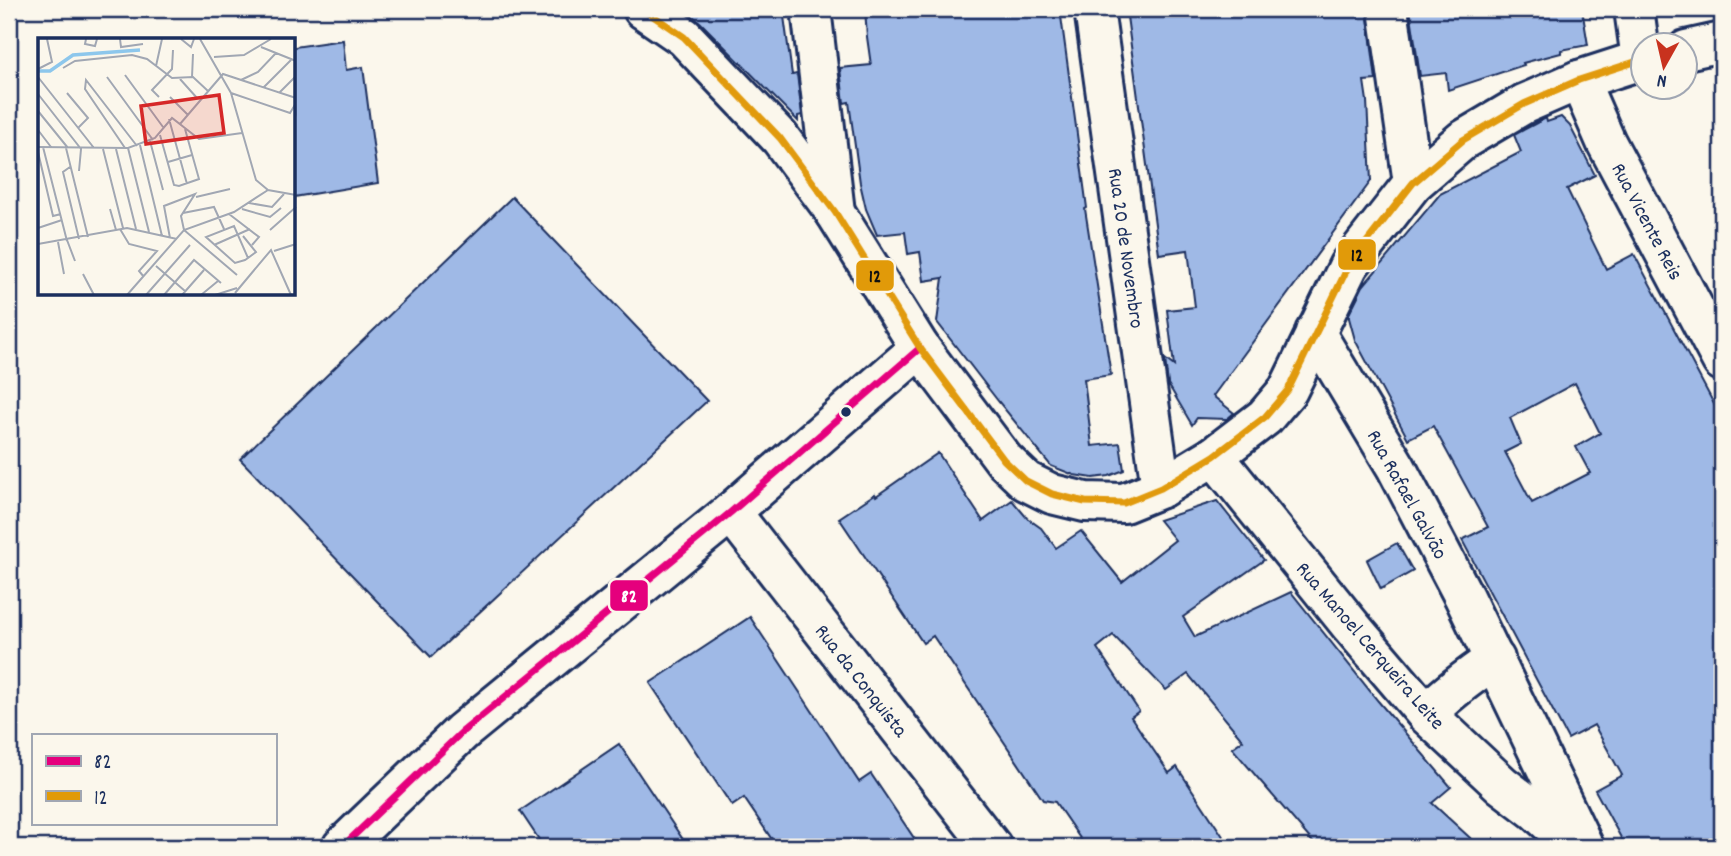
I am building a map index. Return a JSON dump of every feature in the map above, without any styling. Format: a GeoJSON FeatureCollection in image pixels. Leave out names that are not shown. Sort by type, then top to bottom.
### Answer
{"type":"FeatureCollection","features":[{"type":"Feature","properties":{"kind":"street"},"geometry":{"type":"LineString","coordinates":[[643,9],[684,37],[780,138],[835,212],[920,348],[1004,460],[1026,481],[1052,494],[1084,502],[1124,503],[1161,488],[1214,456],[1265,417],[1288,390],[1349,265],[1413,183],[1463,139],[1524,104],[1579,80],[1630,63]]}},
{"type":"Feature","properties":{"kind":"street"},"geometry":{"type":"LineString","coordinates":[[811,9],[835,212]]}},
{"type":"Feature","properties":{"kind":"street","name":"Rua 20 de Novembro"},"geometry":{"type":"LineString","coordinates":[[1094,9],[1161,488]]}},
{"type":"Feature","properties":{"kind":"street"},"geometry":{"type":"LineString","coordinates":[[1388,9],[1413,183]]}},
{"type":"Feature","properties":{"kind":"street"},"geometry":{"type":"LineString","coordinates":[[1634,9],[1638,32]]}},
{"type":"Feature","properties":{"kind":"street"},"geometry":{"type":"LineString","coordinates":[[1700,47],[1722,42]]}},
{"type":"Feature","properties":{"kind":"street","name":"Rua Vicente Reis"},"geometry":{"type":"LineString","coordinates":[[1579,80],[1606,142],[1722,361]]}},
{"type":"Feature","properties":{"kind":"street","name":"Rua Rafael Galvão"},"geometry":{"type":"LineString","coordinates":[[1315,332],[1396,467],[1464,597],[1584,847]]}},
{"type":"Feature","properties":{"kind":"street"},"geometry":{"type":"LineString","coordinates":[[342,847],[462,732],[731,512],[920,348]]}},
{"type":"Feature","properties":{"kind":"street","name":"Rua Manoel Cerqueira Leite"},"geometry":{"type":"LineString","coordinates":[[1214,456],[1426,714],[1576,847]]}},
{"type":"Feature","properties":{"kind":"street","name":"Rua da Conquista"},"geometry":{"type":"LineString","coordinates":[[731,512],[992,847]]}},
{"type":"Feature","properties":{"kind":"street"},"geometry":{"type":"LineString","coordinates":[[1426,714],[1445,695],[1495,659]]}},
{"type":"Feature","properties":{"kind":"building"},"geometry":{"type":"Polygon","coordinates":[[[684,9],[783,9],[792,75],[797,74],[802,115],[798,116],[798,121],[700,22],[684,9]]]}},
{"type":"Feature","properties":{"kind":"building"},"geometry":{"type":"Polygon","coordinates":[[[865,9],[1060,9],[1087,208],[1085,209],[1111,375],[1084,379],[1092,446],[1120,443],[1124,470],[1093,478],[1074,475],[1051,466],[937,322],[943,278],[924,281],[920,252],[908,254],[905,232],[877,235],[866,209],[860,183],[849,102],[844,103],[840,68],[871,65],[865,9]]]}},
{"type":"Feature","properties":{"kind":"building"},"geometry":{"type":"Polygon","coordinates":[[[1126,9],[1367,9],[1376,80],[1364,81],[1371,181],[1213,396],[1234,413],[1227,419],[1197,418],[1192,425],[1168,384],[1165,359],[1174,366],[1167,310],[1195,307],[1188,250],[1159,254],[1126,9]]]}},
{"type":"Feature","properties":{"kind":"building"},"geometry":{"type":"Polygon","coordinates":[[[1410,9],[1582,9],[1588,45],[1561,50],[1561,53],[1523,63],[1524,65],[1448,90],[1446,73],[1420,76],[1410,9]]]}},
{"type":"Feature","properties":{"kind":"building"},"geometry":{"type":"Polygon","coordinates":[[[343,40],[346,70],[363,67],[378,183],[296,197],[296,47],[343,40]]]}},
{"type":"Feature","properties":{"kind":"building"},"geometry":{"type":"Polygon","coordinates":[[[1561,117],[1570,126],[1595,175],[1567,189],[1606,269],[1634,254],[1722,419],[1722,847],[1626,847],[1595,790],[1622,775],[1594,725],[1568,739],[1462,540],[1488,527],[1433,426],[1408,439],[1355,340],[1349,318],[1363,286],[1440,194],[1521,152],[1514,135],[1546,118],[1547,122],[1561,117]],[[1575,383],[1510,418],[1521,444],[1505,452],[1532,503],[1590,473],[1576,447],[1600,433],[1575,383]]]}},
{"type":"Feature","properties":{"kind":"building"},"geometry":{"type":"Polygon","coordinates":[[[512,197],[707,401],[431,657],[240,459],[512,197]]]}},
{"type":"Feature","properties":{"kind":"building"},"geometry":{"type":"Polygon","coordinates":[[[938,453],[983,521],[1012,500],[1027,518],[1041,528],[1056,548],[1081,531],[1122,582],[1175,540],[1159,520],[1217,501],[1264,560],[1183,617],[1195,637],[1291,592],[1451,787],[1432,803],[1480,847],[1317,847],[1232,748],[1243,740],[1188,674],[1166,690],[1113,635],[1097,648],[1139,711],[1131,717],[1169,773],[1177,767],[1230,847],[1086,847],[1055,802],[1043,800],[933,636],[923,643],[839,518],[938,453]]]}},
{"type":"Feature","properties":{"kind":"building"},"geometry":{"type":"Polygon","coordinates":[[[1397,543],[1413,571],[1381,589],[1367,560],[1397,543]]]}},
{"type":"Feature","properties":{"kind":"building"},"geometry":{"type":"Polygon","coordinates":[[[750,617],[859,782],[871,774],[920,847],[777,847],[744,798],[732,806],[650,683],[750,617]]]}},
{"type":"Feature","properties":{"kind":"building"},"geometry":{"type":"Polygon","coordinates":[[[619,744],[688,847],[544,847],[520,811],[619,744]]]}},
{"type":"Feature","properties":{"kind":"transit line","name":"12"},"geometry":{"type":"LineString","coordinates":[[643,9],[684,37],[780,138],[835,212],[920,348],[1004,460],[1026,481],[1052,494],[1085,502],[1124,503],[1161,488],[1214,456],[1265,417],[1288,390],[1349,265],[1413,183],[1463,140],[1524,104],[1579,80],[1630,64]]}},
{"type":"Feature","properties":{"kind":"transit line","name":"82"},"geometry":{"type":"LineString","coordinates":[[342,847],[462,732],[731,512],[920,348]]}}]}
